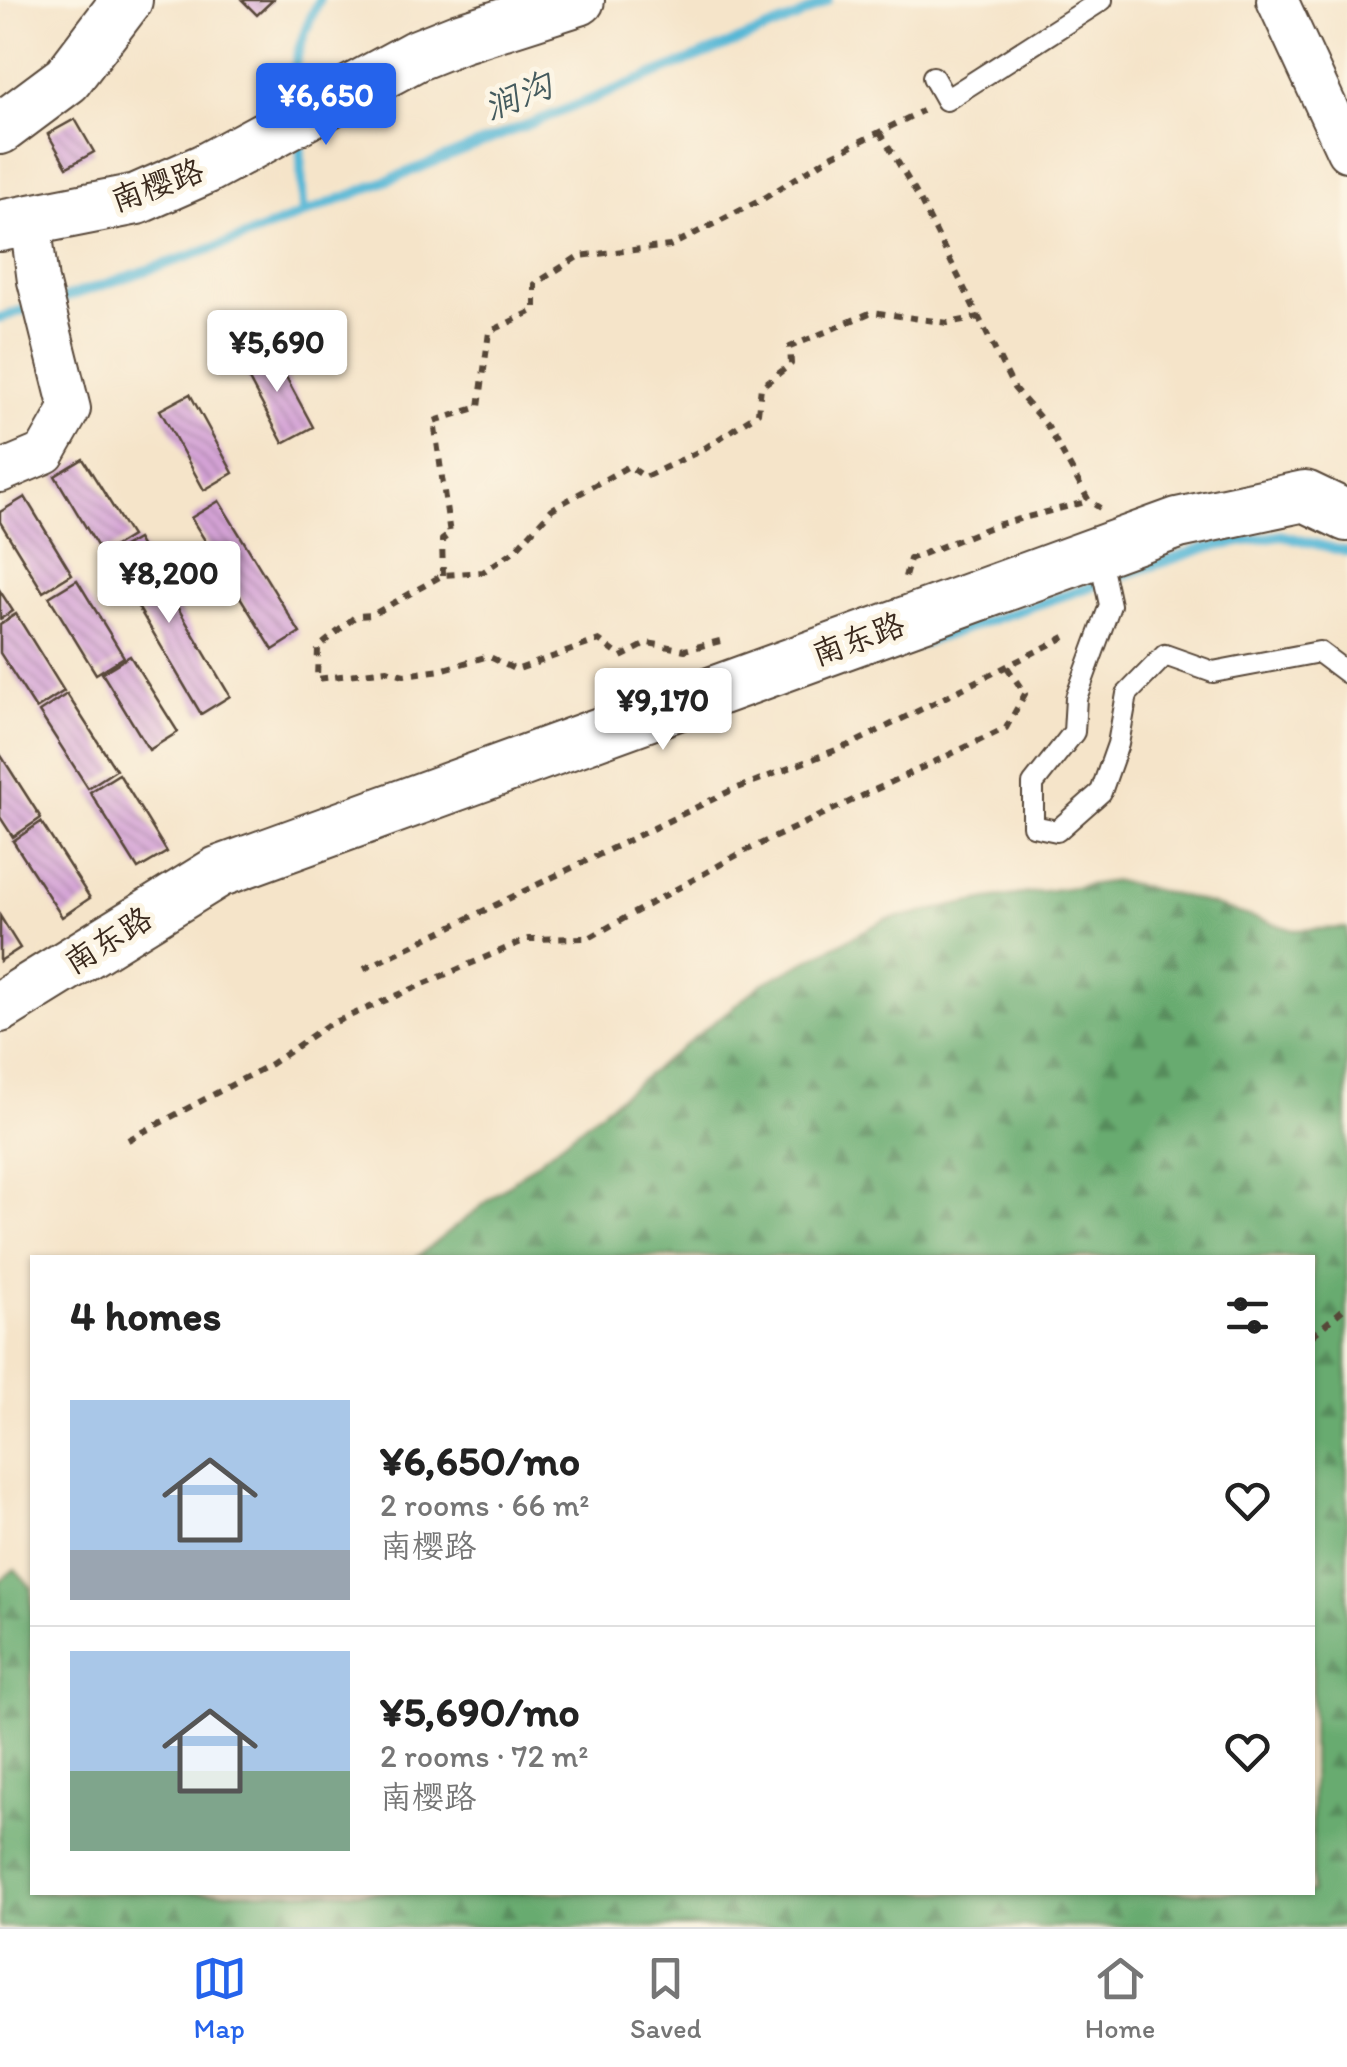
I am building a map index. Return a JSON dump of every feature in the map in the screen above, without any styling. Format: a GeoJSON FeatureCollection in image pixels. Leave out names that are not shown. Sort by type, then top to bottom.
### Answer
{"type":"FeatureCollection","features":[{"type":"Feature","properties":{"kind":"street"},"geometry":{"type":"LineString","coordinates":[[0,130],[67,79],[127,0]]}},
{"type":"Feature","properties":{"kind":"street","name":"南樱路"},"geometry":{"type":"LineString","coordinates":[[15,224],[137,198],[205,170],[336,96],[523,8],[579,0]]}},
{"type":"Feature","properties":{"kind":"street"},"geometry":{"type":"LineString","coordinates":[[1278,0],[1347,151]]}},
{"type":"Feature","properties":{"kind":"street"},"geometry":{"type":"LineString","coordinates":[[0,472],[45,453],[70,409],[38,281],[15,224]]}},
{"type":"Feature","properties":{"kind":"street","name":"南东路"},"geometry":{"type":"LineString","coordinates":[[0,1007],[218,872],[1111,573],[1178,523],[1305,496],[1347,516]]}},
{"type":"Feature","properties":{"kind":"lane"},"geometry":{"type":"LineString","coordinates":[[934,77],[946,100],[1102,0]]}},
{"type":"Feature","properties":{"kind":"lane"},"geometry":{"type":"LineString","coordinates":[[1111,573],[1076,698],[1074,732],[1033,784],[1032,826],[1057,831],[1101,792],[1118,744],[1126,694],[1165,655],[1214,672],[1319,652],[1347,674]]}},
{"type":"Feature","properties":{"kind":"path"},"geometry":{"type":"LineString","coordinates":[[443,575],[442,540],[450,534],[434,421],[479,407],[489,332],[536,310],[536,284],[579,256],[670,246],[763,198],[830,156],[946,100]]}},
{"type":"Feature","properties":{"kind":"path"},"geometry":{"type":"LineString","coordinates":[[364,968],[730,791],[854,743],[1007,667],[1111,573],[1088,500],[1048,427],[1014,388],[918,196],[880,132]]}},
{"type":"Feature","properties":{"kind":"path"},"geometry":{"type":"LineString","coordinates":[[724,640],[685,650],[648,643],[621,657],[599,640],[516,670],[488,656],[404,675],[386,670],[317,679],[318,648],[356,616],[372,614],[443,575],[483,572],[514,552],[552,509],[629,466],[645,477],[702,450],[758,413],[761,387],[791,364],[790,348],[872,312],[948,323],[978,317]]}},
{"type":"Feature","properties":{"kind":"path"},"geometry":{"type":"LineString","coordinates":[[902,588],[910,559],[996,525],[1088,500]]}},
{"type":"Feature","properties":{"kind":"path"},"geometry":{"type":"LineString","coordinates":[[128,1140],[271,1064],[326,1026],[528,939],[589,938],[739,854],[1006,728],[1025,694],[1007,667]]}},
{"type":"Feature","properties":{"kind":"path"},"geometry":{"type":"LineString","coordinates":[[1315,1333],[1347,1306]]}},
{"type":"Feature","properties":{"kind":"green space"},"geometry":{"type":"Polygon","coordinates":[[[1116,881],[1186,897],[1294,930],[1347,928],[1347,1927],[0,1927],[0,1581],[15,1569],[30,1586],[30,1895],[1315,1895],[1315,1255],[420,1255],[762,984],[885,920],[988,899],[1116,881]]]}},
{"type":"Feature","properties":{"kind":"building"},"geometry":{"type":"Polygon","coordinates":[[[242,0],[273,0],[257,15],[242,0]]]}},
{"type":"Feature","properties":{"kind":"building"},"geometry":{"type":"Polygon","coordinates":[[[75,119],[94,152],[67,167],[48,134],[75,119]]]}},
{"type":"Feature","properties":{"kind":"building"},"geometry":{"type":"Polygon","coordinates":[[[270,347],[313,427],[283,443],[240,363],[270,347]]]}},
{"type":"Feature","properties":{"kind":"building"},"geometry":{"type":"Polygon","coordinates":[[[190,394],[233,473],[204,490],[160,410],[190,394]]]}},
{"type":"Feature","properties":{"kind":"building"},"geometry":{"type":"Polygon","coordinates":[[[83,459],[131,536],[102,554],[55,476],[83,459]]]}},
{"type":"Feature","properties":{"kind":"building"},"geometry":{"type":"Polygon","coordinates":[[[25,497],[72,574],[43,592],[0,522],[0,512],[25,497]]]}},
{"type":"Feature","properties":{"kind":"building"},"geometry":{"type":"Polygon","coordinates":[[[219,501],[300,633],[273,650],[191,518],[219,501]]]}},
{"type":"Feature","properties":{"kind":"building"},"geometry":{"type":"Polygon","coordinates":[[[137,539],[230,696],[201,714],[108,556],[137,539]]]}},
{"type":"Feature","properties":{"kind":"building"},"geometry":{"type":"Polygon","coordinates":[[[77,580],[124,657],[96,674],[49,597],[77,580]]]}},
{"type":"Feature","properties":{"kind":"building"},"geometry":{"type":"Polygon","coordinates":[[[0,591],[13,611],[0,619],[0,591]]]}},
{"type":"Feature","properties":{"kind":"building"},"geometry":{"type":"Polygon","coordinates":[[[16,614],[64,691],[36,709],[0,653],[0,624],[16,614]]]}},
{"type":"Feature","properties":{"kind":"building"},"geometry":{"type":"Polygon","coordinates":[[[130,656],[178,732],[149,750],[102,673],[130,656]]]}},
{"type":"Feature","properties":{"kind":"building"},"geometry":{"type":"Polygon","coordinates":[[[67,694],[116,770],[88,788],[39,712],[67,694]]]}},
{"type":"Feature","properties":{"kind":"building"},"geometry":{"type":"Polygon","coordinates":[[[0,754],[41,818],[13,837],[0,817],[0,754]]]}},
{"type":"Feature","properties":{"kind":"building"},"geometry":{"type":"Polygon","coordinates":[[[119,774],[167,852],[138,869],[90,792],[119,774]]]}},
{"type":"Feature","properties":{"kind":"building"},"geometry":{"type":"Polygon","coordinates":[[[41,822],[90,898],[62,917],[13,841],[41,822]]]}},
{"type":"Feature","properties":{"kind":"building"},"geometry":{"type":"Polygon","coordinates":[[[0,916],[20,948],[0,961],[0,916]]]}},
{"type":"Feature","properties":{"kind":"waterway"},"geometry":{"type":"LineString","coordinates":[[294,104],[295,64],[319,0]]}},
{"type":"Feature","properties":{"kind":"waterway","name":"涧沟"},"geometry":{"type":"LineString","coordinates":[[52,302],[240,239],[796,18],[828,0]]}},
{"type":"Feature","properties":{"kind":"waterway"},"geometry":{"type":"LineString","coordinates":[[300,135],[303,214]]}},
{"type":"Feature","properties":{"kind":"waterway","name":"涧沟"},"geometry":{"type":"LineString","coordinates":[[0,318],[35,306]]}},
{"type":"Feature","properties":{"kind":"waterway"},"geometry":{"type":"LineString","coordinates":[[884,656],[1205,548],[1281,535],[1347,552]]}}]}
